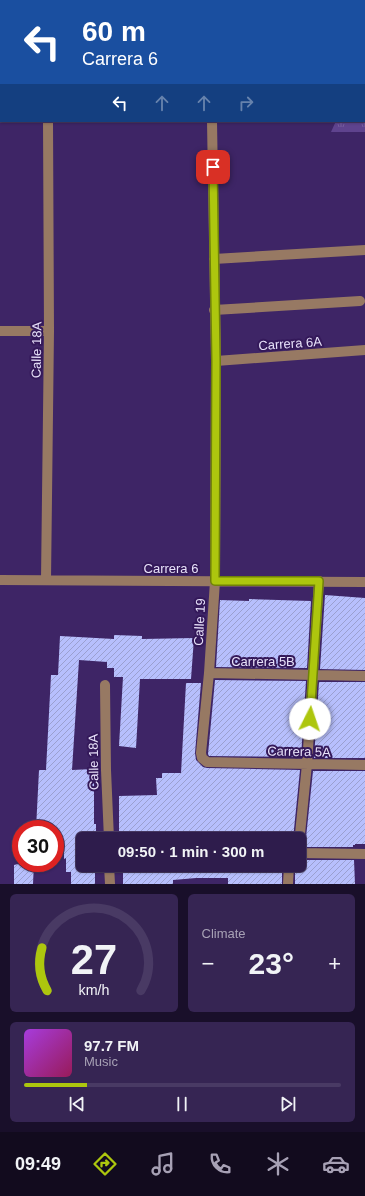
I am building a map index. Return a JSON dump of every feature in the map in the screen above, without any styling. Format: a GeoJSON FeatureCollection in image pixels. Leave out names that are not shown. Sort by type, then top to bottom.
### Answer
{"type":"FeatureCollection","features":[{"type":"Feature","properties":{"kind":"street","name":"Calle 18A"},"geometry":{"type":"LineString","coordinates":[[46,580],[49,331],[48,122]]}},
{"type":"Feature","properties":{"kind":"street","name":"Calle 19"},"geometry":{"type":"LineString","coordinates":[[207,762],[202,758],[201,753],[209,673],[215,581],[216,361],[212,122]]}},
{"type":"Feature","properties":{"kind":"street"},"geometry":{"type":"LineString","coordinates":[[214,259],[365,250]]}},
{"type":"Feature","properties":{"kind":"street"},"geometry":{"type":"LineString","coordinates":[[214,310],[360,301]]}},
{"type":"Feature","properties":{"kind":"street"},"geometry":{"type":"LineString","coordinates":[[0,331],[49,331]]}},
{"type":"Feature","properties":{"kind":"street","name":"Carrera 6A"},"geometry":{"type":"LineString","coordinates":[[216,361],[365,350]]}},
{"type":"Feature","properties":{"kind":"street","name":"Carrera 6"},"geometry":{"type":"LineString","coordinates":[[0,580],[365,582]]}},
{"type":"Feature","properties":{"kind":"street"},"geometry":{"type":"LineString","coordinates":[[300,832],[307,764],[319,581]]}},
{"type":"Feature","properties":{"kind":"street","name":"Carrera 5B"},"geometry":{"type":"LineString","coordinates":[[209,673],[365,676]]}},
{"type":"Feature","properties":{"kind":"street","name":"Calle 18A"},"geometry":{"type":"LineString","coordinates":[[105,685],[109,832]]}},
{"type":"Feature","properties":{"kind":"street","name":"Carrera 5A"},"geometry":{"type":"LineString","coordinates":[[207,762],[365,765]]}},
{"type":"Feature","properties":{"kind":"street"},"geometry":{"type":"LineString","coordinates":[[306,853],[365,854]]}},
{"type":"Feature","properties":{"kind":"street"},"geometry":{"type":"LineString","coordinates":[[110,872],[110,884]]}},
{"type":"Feature","properties":{"kind":"street"},"geometry":{"type":"LineString","coordinates":[[288,884],[289,872]]}},
{"type":"Feature","properties":{"kind":"green space"},"geometry":{"type":"Polygon","coordinates":[[[336,122],[365,122],[365,132],[331,132],[336,122]]]}},
{"type":"Feature","properties":{"kind":"building"},"geometry":{"type":"Polygon","coordinates":[[[325,595],[365,598],[365,670],[320,669],[325,595]]]}},
{"type":"Feature","properties":{"kind":"building"},"geometry":{"type":"Polygon","coordinates":[[[249,599],[311,601],[307,668],[216,667],[220,600],[249,601],[249,599]]]}},
{"type":"Feature","properties":{"kind":"building"},"geometry":{"type":"Polygon","coordinates":[[[114,635],[142,636],[142,639],[194,638],[191,679],[140,679],[136,748],[119,746],[123,677],[114,677],[114,668],[107,668],[107,662],[79,660],[72,770],[94,769],[94,824],[96,824],[96,832],[76,832],[76,872],[95,872],[95,884],[71,884],[71,872],[66,872],[66,858],[64,859],[64,820],[36,820],[39,770],[46,770],[51,675],[58,675],[60,636],[114,639],[114,635]]]}},
{"type":"Feature","properties":{"kind":"building"},"geometry":{"type":"Polygon","coordinates":[[[215,680],[306,681],[301,757],[209,756],[215,680]]]}},
{"type":"Feature","properties":{"kind":"building"},"geometry":{"type":"Polygon","coordinates":[[[319,682],[365,682],[365,758],[314,758],[319,682]]]}},
{"type":"Feature","properties":{"kind":"building"},"geometry":{"type":"Polygon","coordinates":[[[186,683],[201,683],[195,753],[196,760],[203,767],[207,768],[300,770],[294,832],[119,832],[119,796],[157,795],[156,778],[162,778],[162,773],[181,773],[186,683]]]}},
{"type":"Feature","properties":{"kind":"building"},"geometry":{"type":"Polygon","coordinates":[[[313,771],[365,771],[365,844],[355,844],[353,847],[306,847],[313,771]]]}},
{"type":"Feature","properties":{"kind":"building"},"geometry":{"type":"Polygon","coordinates":[[[306,860],[354,860],[355,884],[295,884],[295,872],[306,872],[306,860]]]}},
{"type":"Feature","properties":{"kind":"building"},"geometry":{"type":"Polygon","coordinates":[[[14,872],[34,872],[33,884],[14,884],[14,872]]]}},
{"type":"Feature","properties":{"kind":"building"},"geometry":{"type":"Polygon","coordinates":[[[123,872],[282,872],[282,884],[228,884],[228,878],[196,878],[173,880],[173,884],[123,884],[123,872]]]}},
{"type":"Feature","properties":{"kind":"route"},"geometry":{"type":"LineString","coordinates":[[213,167],[214,310],[216,361],[215,581],[319,581],[310,719]]}}]}
